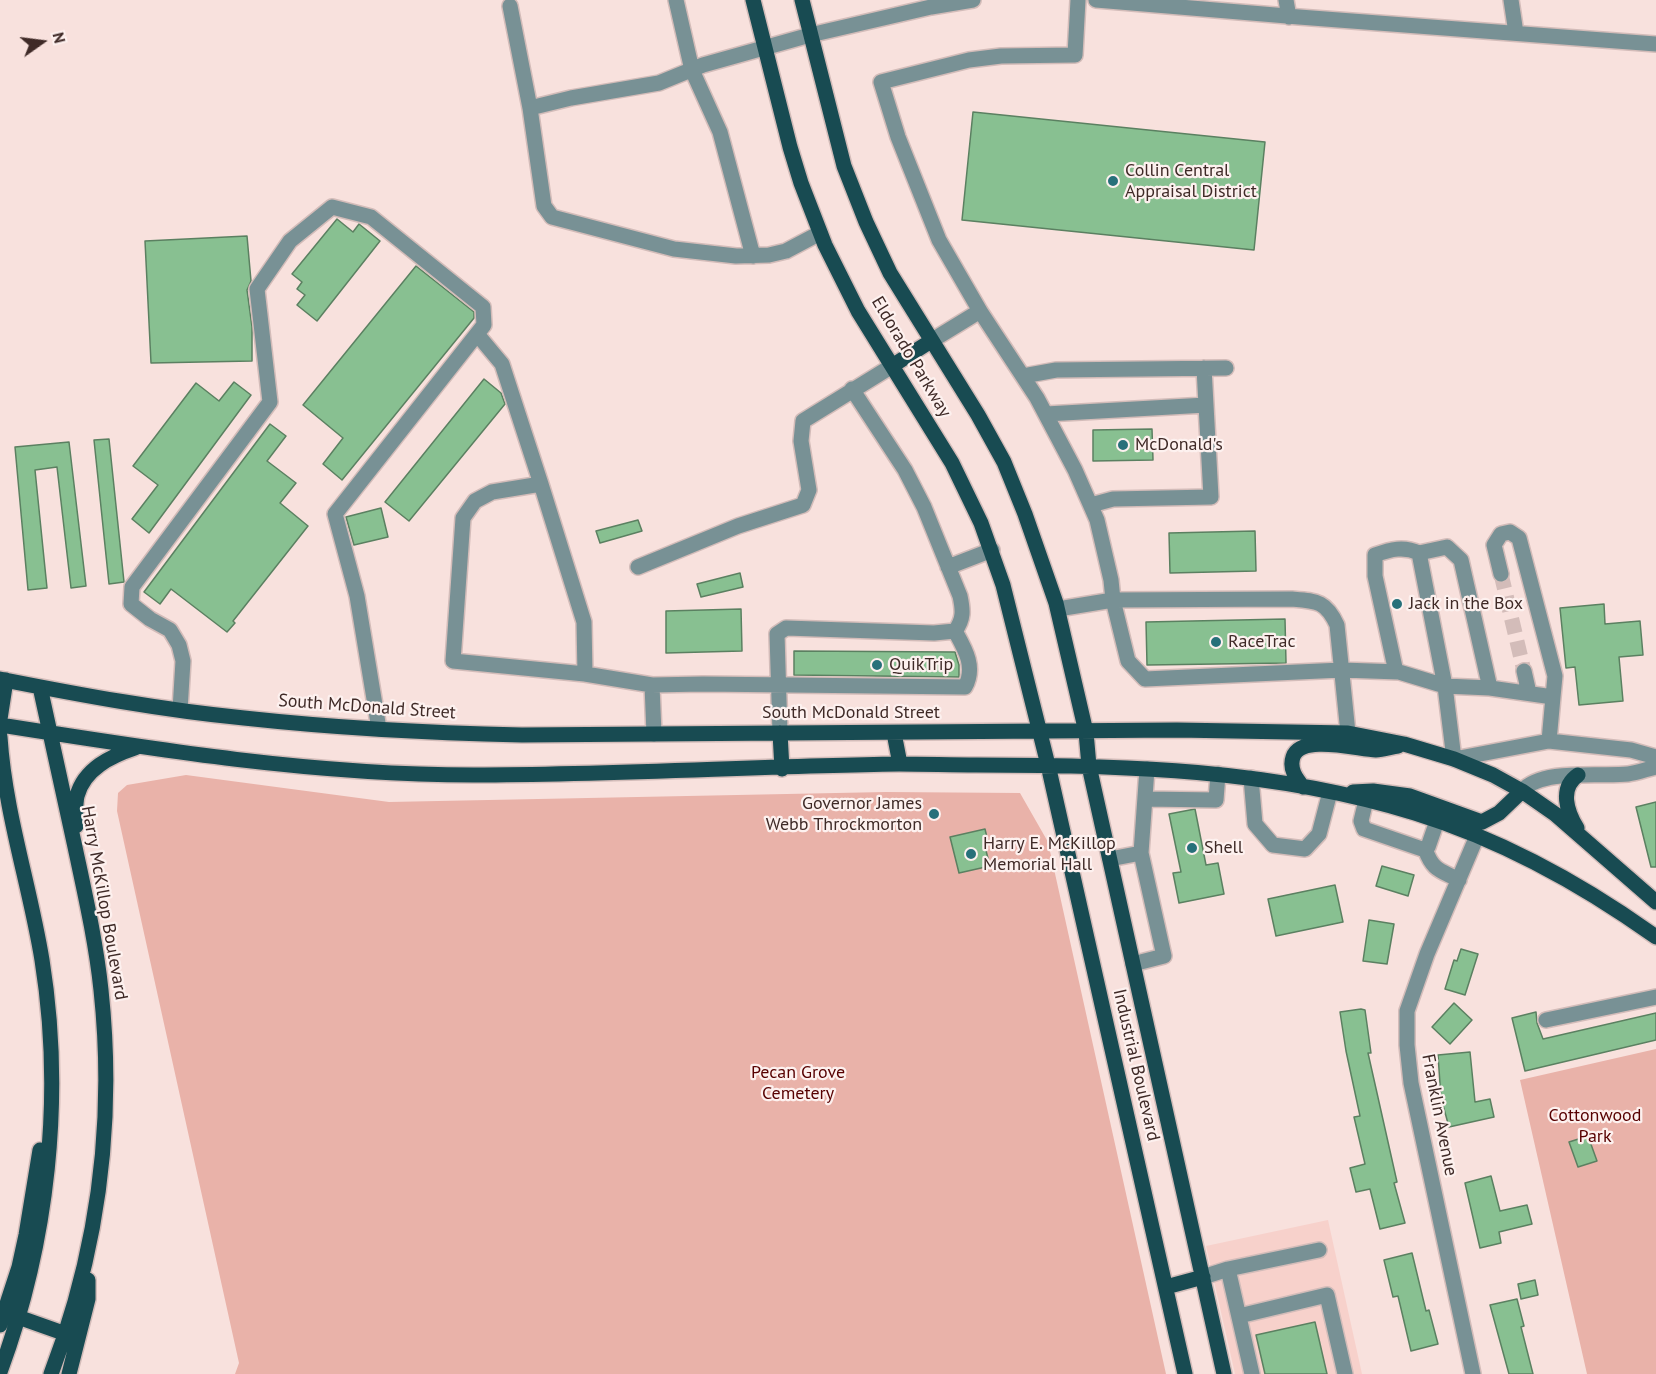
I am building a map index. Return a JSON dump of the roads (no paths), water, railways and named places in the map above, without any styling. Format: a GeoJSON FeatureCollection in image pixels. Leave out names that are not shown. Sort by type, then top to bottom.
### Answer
{"type":"FeatureCollection","features":[{"type":"Feature","properties":{"kind":"main road","name":"Eldorado Parkway"},"geometry":{"type":"LineString","coordinates":[[753,0],[790,147],[820,232],[858,310],[952,463],[967,492],[992,550],[1014,624],[1040,732]]}},
{"type":"Feature","properties":{"kind":"main road","name":"Eldorado Parkway"},"geometry":{"type":"LineString","coordinates":[[802,0],[836,138],[853,190],[890,273],[978,415],[1004,462],[1037,545],[1058,609],[1086,732],[1089,766]]}},
{"type":"Feature","properties":{"kind":"main road"},"geometry":{"type":"LineString","coordinates":[[892,366],[931,341]]}},
{"type":"Feature","properties":{"kind":"main road"},"geometry":{"type":"LineString","coordinates":[[0,719],[3,679]]}},
{"type":"Feature","properties":{"kind":"main road","name":"South McDonald Street"},"geometry":{"type":"LineString","coordinates":[[3,679],[102,699],[244,718],[379,729],[510,735],[1177,730],[1348,733],[1404,744],[1454,759],[1493,775],[1522,791],[1580,833],[1656,902]]}},
{"type":"Feature","properties":{"kind":"main road","name":"Harry McKillop Boulevard"},"geometry":{"type":"LineString","coordinates":[[40,687],[97,956],[105,1046],[104,1147],[89,1247],[66,1334],[51,1374]]}},
{"type":"Feature","properties":{"kind":"main road"},"geometry":{"type":"LineString","coordinates":[[0,725],[215,757],[409,774],[647,773],[900,764],[1089,766],[1251,778],[1303,786],[1366,800],[1437,821],[1477,836],[1578,886],[1656,937]]}},
{"type":"Feature","properties":{"kind":"main road","name":"Industrial Boulevard"},"geometry":{"type":"LineString","coordinates":[[1040,732],[1185,1374]]}},
{"type":"Feature","properties":{"kind":"main road"},"geometry":{"type":"LineString","coordinates":[[780,733],[782,769]]}},
{"type":"Feature","properties":{"kind":"main road"},"geometry":{"type":"LineString","coordinates":[[894,733],[900,764]]}},
{"type":"Feature","properties":{"kind":"main road"},"geometry":{"type":"LineString","coordinates":[[0,737],[3,772],[36,930],[45,986],[51,1053],[47,1160],[41,1216],[36,1247],[18,1317],[0,1372]]}},
{"type":"Feature","properties":{"kind":"main road"},"geometry":{"type":"LineString","coordinates":[[1303,786],[1294,773],[1292,762],[1293,755],[1302,747],[1314,744],[1378,750],[1404,744]]}},
{"type":"Feature","properties":{"kind":"main road"},"geometry":{"type":"LineString","coordinates":[[75,846],[77,796],[82,784],[101,763],[138,747]]}},
{"type":"Feature","properties":{"kind":"main road","name":"Industrial Boulevard"},"geometry":{"type":"LineString","coordinates":[[1089,766],[1224,1374]]}},
{"type":"Feature","properties":{"kind":"main road"},"geometry":{"type":"LineString","coordinates":[[1578,776],[1568,786],[1566,799],[1569,813],[1580,833]]}},
{"type":"Feature","properties":{"kind":"main road"},"geometry":{"type":"LineString","coordinates":[[1332,792],[1373,791],[1398,794],[1482,822],[1499,813],[1522,791]]}},
{"type":"Feature","properties":{"kind":"main road"},"geometry":{"type":"LineString","coordinates":[[0,809],[4,827],[25,882]]}},
{"type":"Feature","properties":{"kind":"main road"},"geometry":{"type":"LineString","coordinates":[[0,1325],[19,1268],[50,1097]]}},
{"type":"Feature","properties":{"kind":"main road"},"geometry":{"type":"LineString","coordinates":[[69,1374],[88,1299],[89,1247]]}},
{"type":"Feature","properties":{"kind":"main road"},"geometry":{"type":"LineString","coordinates":[[1166,1287],[1203,1277]]}},
{"type":"Feature","properties":{"kind":"main road"},"geometry":{"type":"LineString","coordinates":[[18,1317],[66,1334]]}},
{"type":"Feature","properties":{"kind":"street"},"geometry":{"type":"LineString","coordinates":[[676,0],[692,70],[720,132],[753,256]]}},
{"type":"Feature","properties":{"kind":"street"},"geometry":{"type":"LineString","coordinates":[[530,108],[571,98],[659,83],[692,70],[810,35],[931,7],[973,0]]}},
{"type":"Feature","properties":{"kind":"street"},"geometry":{"type":"LineString","coordinates":[[1078,0],[1075,55],[1001,56],[969,60],[880,82],[898,137],[939,240],[980,311],[1046,414],[1075,470],[1097,520],[1128,662],[1145,679],[1342,670],[1396,672],[1445,686],[1490,688],[1553,697]]}},
{"type":"Feature","properties":{"kind":"street"},"geometry":{"type":"LineString","coordinates":[[1096,0],[1656,44]]}},
{"type":"Feature","properties":{"kind":"street"},"geometry":{"type":"LineString","coordinates":[[1286,0],[1289,16]]}},
{"type":"Feature","properties":{"kind":"street"},"geometry":{"type":"LineString","coordinates":[[1511,0],[1516,33]]}},
{"type":"Feature","properties":{"kind":"street"},"geometry":{"type":"LineString","coordinates":[[510,6],[530,108],[544,206],[552,217],[674,249],[736,256],[769,255],[786,251],[820,232]]}},
{"type":"Feature","properties":{"kind":"street"},"geometry":{"type":"LineString","coordinates":[[180,710],[183,661],[179,645],[170,630],[130,604],[132,587],[270,402],[257,289],[290,241],[332,207],[371,217],[483,307],[484,325],[335,514],[357,596],[379,729]]}},
{"type":"Feature","properties":{"kind":"street"},"geometry":{"type":"LineString","coordinates":[[931,341],[980,311]]}},
{"type":"Feature","properties":{"kind":"street"},"geometry":{"type":"LineString","coordinates":[[477,334],[502,364],[541,484],[584,622],[585,674]]}},
{"type":"Feature","properties":{"kind":"street"},"geometry":{"type":"LineString","coordinates":[[638,567],[738,526],[803,505],[809,490],[801,441],[803,421],[892,366]]}},
{"type":"Feature","properties":{"kind":"street"},"geometry":{"type":"LineString","coordinates":[[1090,505],[1113,499],[1210,496],[1204,368]]}},
{"type":"Feature","properties":{"kind":"street"},"geometry":{"type":"LineString","coordinates":[[1023,376],[1056,370],[1226,368]]}},
{"type":"Feature","properties":{"kind":"street"},"geometry":{"type":"LineString","coordinates":[[780,733],[777,634],[786,627],[934,633],[955,631],[962,622],[963,610],[924,507],[905,470],[852,390]]}},
{"type":"Feature","properties":{"kind":"street"},"geometry":{"type":"LineString","coordinates":[[1046,414],[1206,405]]}},
{"type":"Feature","properties":{"kind":"street"},"geometry":{"type":"LineString","coordinates":[[541,484],[492,492],[475,501],[464,518],[453,661],[585,674],[652,685],[779,684],[965,687],[969,679],[968,654],[955,631]]}},
{"type":"Feature","properties":{"kind":"street"},"geometry":{"type":"LineString","coordinates":[[1501,574],[1494,545],[1501,534],[1509,532],[1520,538],[1556,676],[1548,741]]}},
{"type":"Feature","properties":{"kind":"street"},"geometry":{"type":"LineString","coordinates":[[1396,672],[1376,576],[1376,555],[1400,548],[1419,553],[1447,547],[1461,560],[1490,688]]}},
{"type":"Feature","properties":{"kind":"street"},"geometry":{"type":"LineString","coordinates":[[948,567],[992,550]]}},
{"type":"Feature","properties":{"kind":"street"},"geometry":{"type":"LineString","coordinates":[[1419,553],[1445,686],[1454,759],[1548,741],[1630,750],[1656,756]]}},
{"type":"Feature","properties":{"kind":"street"},"geometry":{"type":"LineString","coordinates":[[1058,609],[1113,600],[1292,598],[1318,601],[1331,612],[1337,625],[1348,733]]}},
{"type":"Feature","properties":{"kind":"street"},"geometry":{"type":"LineString","coordinates":[[1524,671],[1529,693]]}},
{"type":"Feature","properties":{"kind":"street"},"geometry":{"type":"LineString","coordinates":[[652,685],[654,734]]}},
{"type":"Feature","properties":{"kind":"street"},"geometry":{"type":"LineString","coordinates":[[1522,791],[1526,786],[1540,780],[1630,774],[1656,767]]}},
{"type":"Feature","properties":{"kind":"street"},"geometry":{"type":"LineString","coordinates":[[1133,964],[1164,956],[1141,853],[1147,769]]}},
{"type":"Feature","properties":{"kind":"street"},"geometry":{"type":"LineString","coordinates":[[1145,799],[1216,801],[1218,774]]}},
{"type":"Feature","properties":{"kind":"street"},"geometry":{"type":"LineString","coordinates":[[1251,778],[1255,824],[1273,845],[1305,849],[1319,834],[1332,792]]}},
{"type":"Feature","properties":{"kind":"street"},"geometry":{"type":"LineString","coordinates":[[1366,800],[1361,821],[1364,829],[1425,849]]}},
{"type":"Feature","properties":{"kind":"street"},"geometry":{"type":"LineString","coordinates":[[1425,849],[1428,847],[1437,821]]}},
{"type":"Feature","properties":{"kind":"street","name":"Franklin Avenue"},"geometry":{"type":"LineString","coordinates":[[1473,1374],[1411,1083],[1407,1045],[1407,1011],[1426,954],[1477,836]]}},
{"type":"Feature","properties":{"kind":"street"},"geometry":{"type":"LineString","coordinates":[[1425,849],[1434,867],[1459,880]]}},
{"type":"Feature","properties":{"kind":"street"},"geometry":{"type":"LineString","coordinates":[[1110,860],[1141,853]]}},
{"type":"Feature","properties":{"kind":"street"},"geometry":{"type":"LineString","coordinates":[[1546,1020],[1656,997]]}},
{"type":"Feature","properties":{"kind":"street"},"geometry":{"type":"LineString","coordinates":[[1203,1277],[1228,1269],[1319,1250]]}},
{"type":"Feature","properties":{"kind":"street"},"geometry":{"type":"LineString","coordinates":[[1228,1269],[1252,1374]]}},
{"type":"Feature","properties":{"kind":"street"},"geometry":{"type":"LineString","coordinates":[[1239,1316],[1327,1295],[1345,1374]]}},
{"type":"Feature","properties":{"kind":"tunnel"},"geometry":{"type":"LineString","coordinates":[[1501,574],[1524,671]]}},
{"type":"Feature","properties":{"kind":"place","name":"Collin Central Appraisal District"},"geometry":{"type":"Point","coordinates":[1113,181]}},
{"type":"Feature","properties":{"kind":"place","name":"McDonald's"},"geometry":{"type":"Point","coordinates":[1123,445]}},
{"type":"Feature","properties":{"kind":"place","name":"Jack in the Box"},"geometry":{"type":"Point","coordinates":[1397,604]}},
{"type":"Feature","properties":{"kind":"place","name":"RaceTrac"},"geometry":{"type":"Point","coordinates":[1216,642]}},
{"type":"Feature","properties":{"kind":"place","name":"QuikTrip"},"geometry":{"type":"Point","coordinates":[877,665]}},
{"type":"Feature","properties":{"kind":"place","name":"Governor James Webb Throckmorton"},"geometry":{"type":"Point","coordinates":[934,814]}},
{"type":"Feature","properties":{"kind":"place","name":"Shell"},"geometry":{"type":"Point","coordinates":[1192,848]}},
{"type":"Feature","properties":{"kind":"place","name":"Harry E. McKillop Memorial Hall"},"geometry":{"type":"Point","coordinates":[971,854]}},
{"type":"Feature","properties":{"kind":"park label","name":"Pecan Grove Cemetery"},"geometry":{"type":"Point","coordinates":[798,1083]}},
{"type":"Feature","properties":{"kind":"park label","name":"Cottonwood Park"},"geometry":{"type":"Point","coordinates":[1595,1126]}}]}
